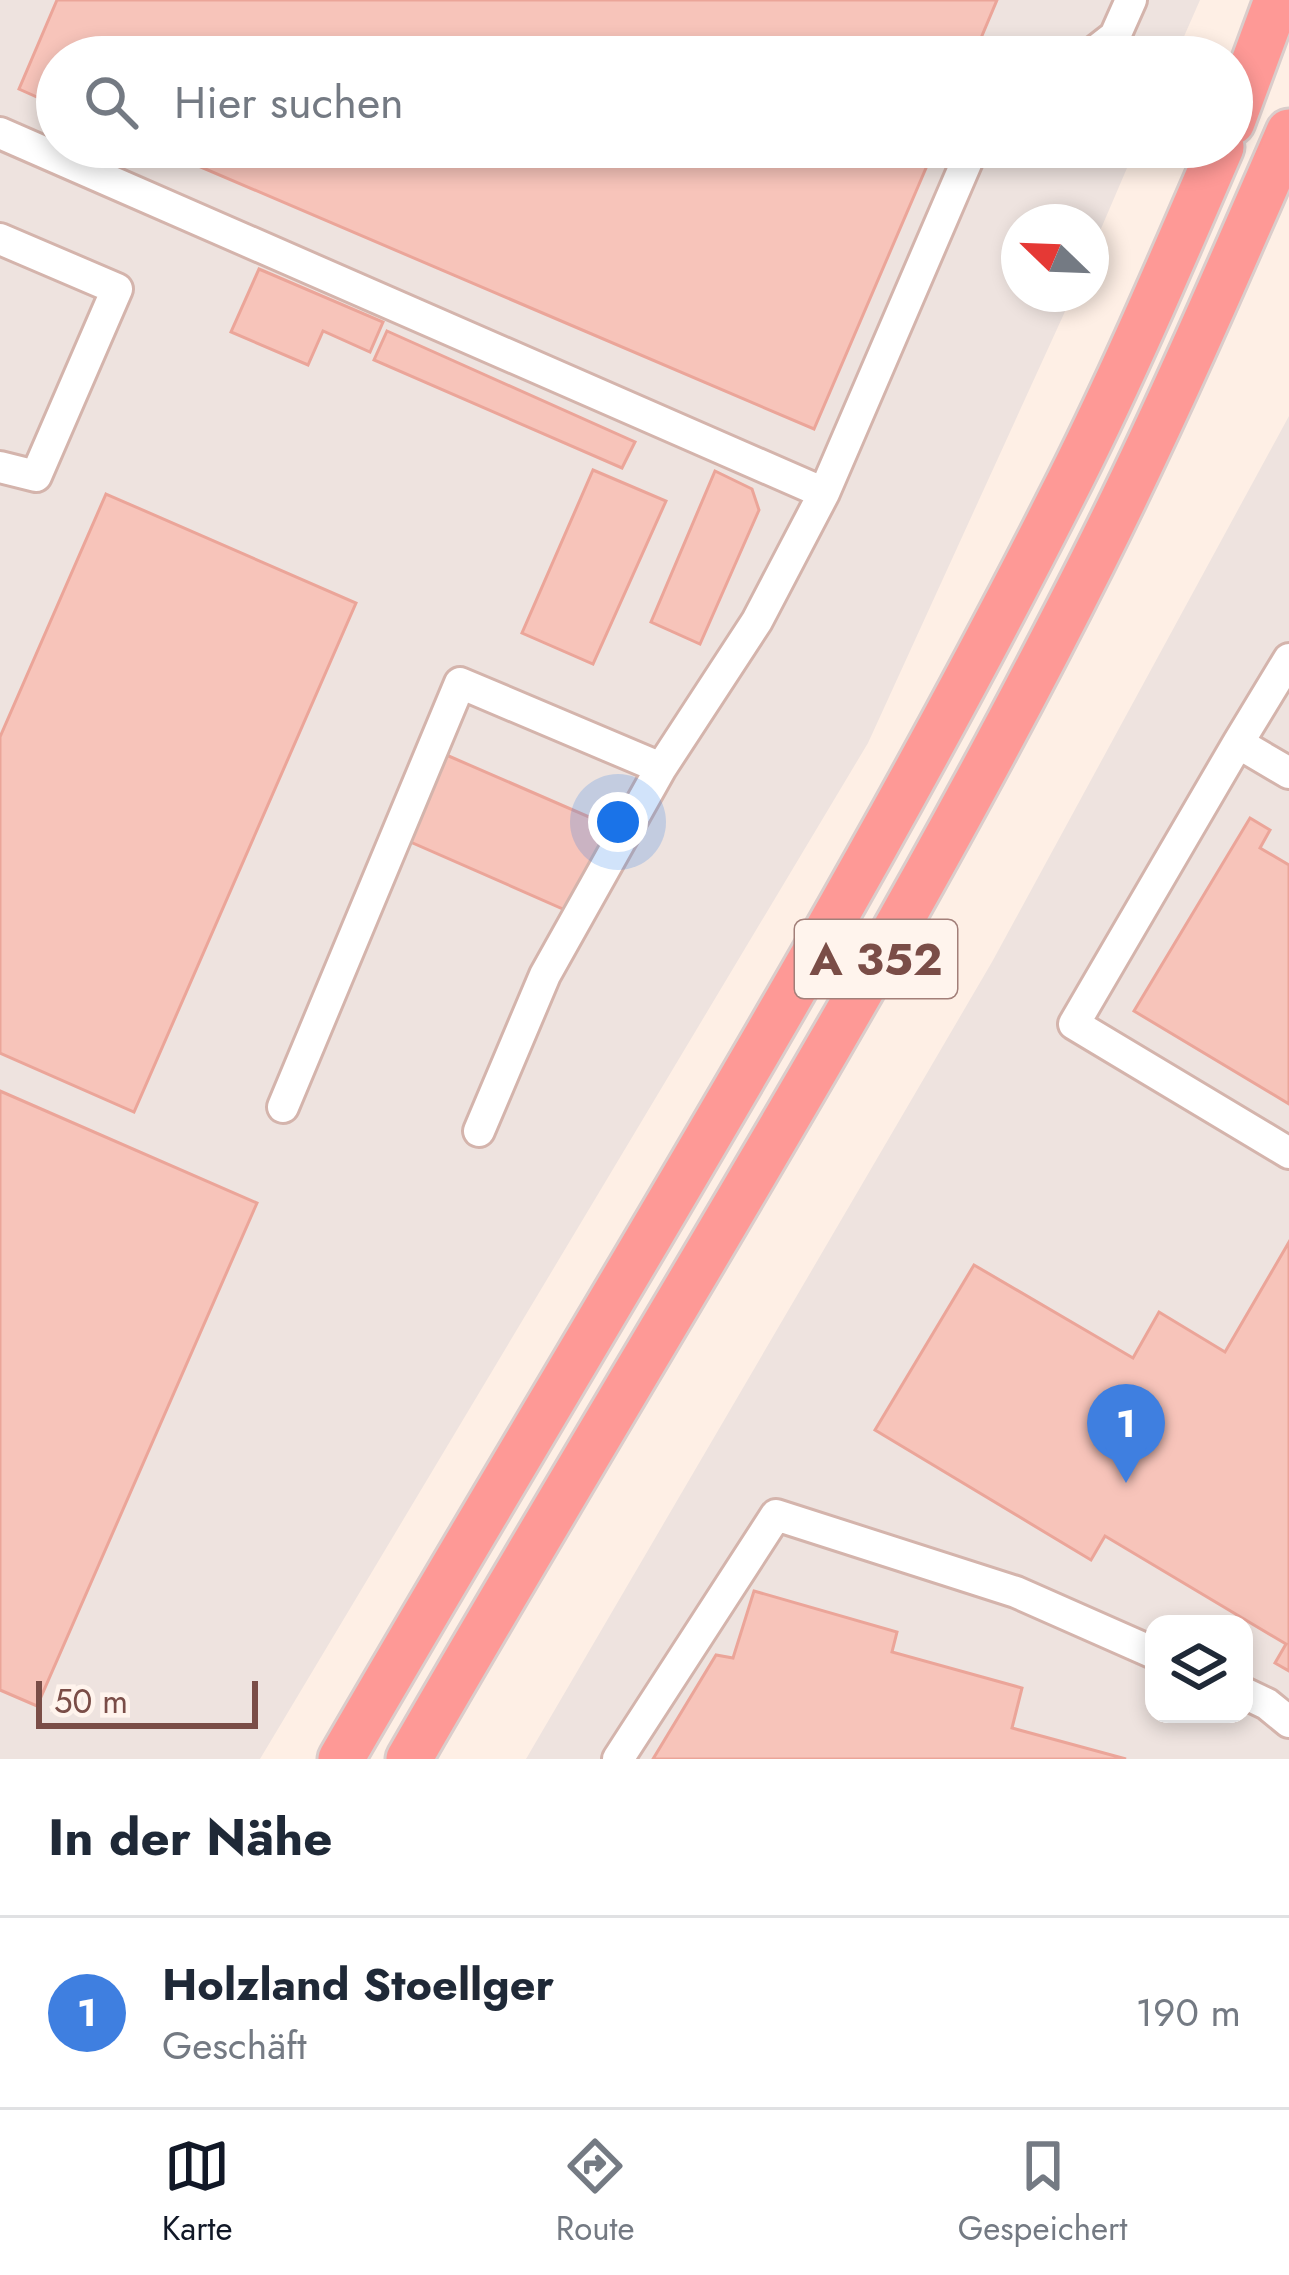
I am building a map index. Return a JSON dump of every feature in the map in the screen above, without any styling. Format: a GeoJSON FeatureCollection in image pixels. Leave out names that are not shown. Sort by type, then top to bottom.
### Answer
{"type":"FeatureCollection","features":[{"type":"Feature","properties":{"kind":"highway"},"geometry":{"type":"LineString","coordinates":[[1253,65],[1277,0]]}},
{"type":"Feature","properties":{"kind":"highway","name":"A 352"},"geometry":{"type":"LineString","coordinates":[[410,1759],[556,1502],[800,1095],[1002,734],[1174,396],[1289,132]]}},
{"type":"Feature","properties":{"kind":"highway","name":"A 352"},"geometry":{"type":"LineString","coordinates":[[341,1759],[749,1067],[956,700],[1062,496],[1211,168]]}},
{"type":"Feature","properties":{"kind":"lane"},"geometry":{"type":"LineString","coordinates":[[1115,36],[1130,0]]}},
{"type":"Feature","properties":{"kind":"lane"},"geometry":{"type":"LineString","coordinates":[[0,134],[36,150]]}},
{"type":"Feature","properties":{"kind":"lane"},"geometry":{"type":"LineString","coordinates":[[78,168],[824,493]]}},
{"type":"Feature","properties":{"kind":"lane"},"geometry":{"type":"LineString","coordinates":[[479,1131],[545,975],[661,768],[757,621],[824,493],[964,168]]}},
{"type":"Feature","properties":{"kind":"lane"},"geometry":{"type":"LineString","coordinates":[[0,238],[117,290],[36,476],[0,467]]}},
{"type":"Feature","properties":{"kind":"lane"},"geometry":{"type":"LineString","coordinates":[[1289,659],[1073,1024],[1289,1153]]}},
{"type":"Feature","properties":{"kind":"lane"},"geometry":{"type":"LineString","coordinates":[[283,1107],[460,683],[661,768]]}},
{"type":"Feature","properties":{"kind":"lane"},"geometry":{"type":"LineString","coordinates":[[1238,743],[1289,773]]}},
{"type":"Feature","properties":{"kind":"lane"},"geometry":{"type":"LineString","coordinates":[[618,1759],[776,1515],[1016,1592],[1145,1649]]}},
{"type":"Feature","properties":{"kind":"lane"},"geometry":{"type":"LineString","coordinates":[[1253,1698],[1289,1722]]}},
{"type":"Feature","properties":{"kind":"shaded area"},"geometry":{"type":"Polygon","coordinates":[[[0,0],[1200,0],[1184,36],[36,36],[36,168],[1127,168],[1109,210],[1109,204],[1001,204],[1001,312],[1065,312],[868,743],[260,1759],[0,1759],[0,0]]]}},
{"type":"Feature","properties":{"kind":"shaded area"},"geometry":{"type":"Polygon","coordinates":[[[1289,416],[1289,1759],[526,1759],[992,962],[1289,416]]]}},
{"type":"Feature","properties":{"kind":"building"},"geometry":{"type":"Polygon","coordinates":[[[57,0],[997,0],[982,36],[42,36],[57,0]]]}},
{"type":"Feature","properties":{"kind":"building"},"geometry":{"type":"Polygon","coordinates":[[[36,49],[36,97],[19,89],[36,49]]]}},
{"type":"Feature","properties":{"kind":"building"},"geometry":{"type":"Polygon","coordinates":[[[203,168],[926,168],[814,429],[203,168]]]}},
{"type":"Feature","properties":{"kind":"building"},"geometry":{"type":"Polygon","coordinates":[[[259,269],[383,322],[370,352],[323,331],[308,365],[231,332],[259,269]]]}},
{"type":"Feature","properties":{"kind":"building"},"geometry":{"type":"Polygon","coordinates":[[[387,331],[635,442],[622,468],[374,360],[387,331]]]}},
{"type":"Feature","properties":{"kind":"building"},"geometry":{"type":"Polygon","coordinates":[[[593,470],[666,501],[593,664],[522,633],[593,470]]]}},
{"type":"Feature","properties":{"kind":"building"},"geometry":{"type":"Polygon","coordinates":[[[715,471],[752,489],[759,510],[700,644],[651,622],[715,471]]]}},
{"type":"Feature","properties":{"kind":"building"},"geometry":{"type":"Polygon","coordinates":[[[106,494],[356,603],[134,1112],[0,1053],[0,737],[106,494]]]}},
{"type":"Feature","properties":{"kind":"building"},"geometry":{"type":"Polygon","coordinates":[[[444,754],[610,826],[572,913],[406,840],[444,754]]]}},
{"type":"Feature","properties":{"kind":"building"},"geometry":{"type":"Polygon","coordinates":[[[1250,818],[1270,830],[1260,848],[1289,865],[1289,1104],[1134,1011],[1250,818]]]}},
{"type":"Feature","properties":{"kind":"building"},"geometry":{"type":"Polygon","coordinates":[[[0,1091],[257,1203],[37,1706],[0,1690],[0,1091]]]}},
{"type":"Feature","properties":{"kind":"building"},"geometry":{"type":"Polygon","coordinates":[[[1289,1242],[1289,1671],[1275,1663],[1286,1644],[1253,1624],[1253,1615],[1237,1615],[1105,1536],[1091,1560],[875,1430],[974,1265],[1133,1358],[1159,1312],[1225,1352],[1289,1242]]]}},
{"type":"Feature","properties":{"kind":"building"},"geometry":{"type":"Polygon","coordinates":[[[754,1591],[897,1632],[892,1652],[1022,1688],[1012,1728],[1126,1759],[653,1759],[716,1655],[733,1658],[754,1591]]]}},
{"type":"Feature","properties":{"kind":"place","name":"Holzland Stoellger"},"geometry":{"type":"Point","coordinates":[1126,1483]}}]}
